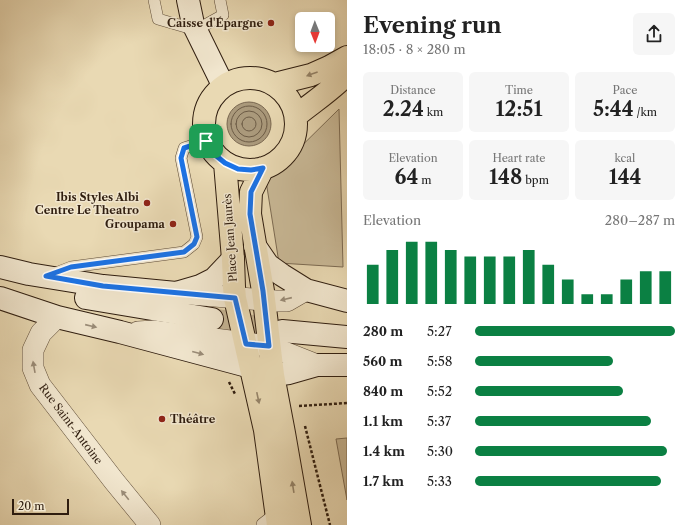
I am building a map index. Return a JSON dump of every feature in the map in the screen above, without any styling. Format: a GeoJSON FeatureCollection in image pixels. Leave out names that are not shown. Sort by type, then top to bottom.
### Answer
{"type":"FeatureCollection","features":[{"type":"Feature","properties":{"kind":"main road"},"geometry":{"type":"LineString","coordinates":[[188,0],[193,24],[223,85]]}},
{"type":"Feature","properties":{"kind":"main road"},"geometry":{"type":"LineString","coordinates":[[275,84],[311,75],[347,57]]}},
{"type":"Feature","properties":{"kind":"main road"},"geometry":{"type":"LineString","coordinates":[[296,116],[347,74]]}},
{"type":"Feature","properties":{"kind":"main road"},"geometry":{"type":"LineString","coordinates":[[253,77],[275,84],[282,89],[291,102],[296,116],[296,129],[293,142],[286,154],[276,162],[263,168],[251,170],[238,169],[225,163],[214,154],[206,141],[203,126],[205,110],[212,96],[223,85],[238,78],[253,77]]}},
{"type":"Feature","properties":{"kind":"main road","name":"Place Jean Jaurès"},"geometry":{"type":"LineString","coordinates":[[225,163],[235,298],[265,430],[272,521]]}},
{"type":"Feature","properties":{"kind":"main road","name":"Place Jean Jaurès"},"geometry":{"type":"LineString","coordinates":[[263,168],[251,192],[250,214],[263,291],[263,300],[276,339],[273,375],[300,525]]}},
{"type":"Feature","properties":{"kind":"main road"},"geometry":{"type":"LineString","coordinates":[[255,246],[268,265],[282,276],[306,290],[347,300]]}},
{"type":"Feature","properties":{"kind":"main road"},"geometry":{"type":"LineString","coordinates":[[0,267],[29,274],[103,286],[176,293],[200,286],[214,278],[233,259]]}},
{"type":"Feature","properties":{"kind":"main road"},"geometry":{"type":"LineString","coordinates":[[0,281],[20,287],[212,318]]}},
{"type":"Feature","properties":{"kind":"main road"},"geometry":{"type":"LineString","coordinates":[[0,298],[57,318],[120,332],[251,367]]}},
{"type":"Feature","properties":{"kind":"main road"},"geometry":{"type":"LineString","coordinates":[[276,339],[347,337]]}},
{"type":"Feature","properties":{"kind":"main road"},"geometry":{"type":"LineString","coordinates":[[273,375],[288,373],[318,365],[347,365]]}},
{"type":"Feature","properties":{"kind":"street"},"geometry":{"type":"LineString","coordinates":[[176,293],[287,301],[306,290]]}},
{"type":"Feature","properties":{"kind":"street","name":"Rue Saint-Antoine"},"geometry":{"type":"LineString","coordinates":[[57,318],[41,334],[34,350],[33,368],[40,385],[150,525]]}},
{"type":"Feature","properties":{"kind":"street"},"geometry":{"type":"LineString","coordinates":[[120,332],[153,331],[246,344],[276,339],[318,365]]}},
{"type":"Feature","properties":{"kind":"lane"},"geometry":{"type":"LineString","coordinates":[[154,0],[158,18],[196,30],[223,15],[220,0]]}},
{"type":"Feature","properties":{"kind":"lane"},"geometry":{"type":"LineString","coordinates":[[46,276],[71,267],[184,252],[194,244],[197,237],[181,158],[184,148],[206,141]]}},
{"type":"Feature","properties":{"kind":"path"},"geometry":{"type":"LineString","coordinates":[[279,407],[347,403]]}},
{"type":"Feature","properties":{"kind":"path"},"geometry":{"type":"LineString","coordinates":[[300,406],[302,413]]}},
{"type":"Feature","properties":{"kind":"path"},"geometry":{"type":"LineString","coordinates":[[304,421],[330,525]]}},
{"type":"Feature","properties":{"kind":"shaded area"},"geometry":{"type":"Polygon","coordinates":[[[339,109],[343,267],[279,263],[266,181],[339,109]]]}},
{"type":"Feature","properties":{"kind":"shaded area"},"geometry":{"type":"Polygon","coordinates":[[[347,438],[347,500],[336,439],[347,438]]]}},
{"type":"Feature","properties":{"kind":"water"},"geometry":{"type":"Polygon","coordinates":[[[249,102],[261,106],[267,112],[271,124],[267,136],[261,142],[249,146],[237,142],[231,136],[227,124],[231,112],[237,106],[249,102]]]}},
{"type":"Feature","properties":{"kind":"tunnel"},"geometry":{"type":"LineString","coordinates":[[212,319],[282,331]]}},
{"type":"Feature","properties":{"kind":"place","name":"Caisse d'Épargne"},"geometry":{"type":"Point","coordinates":[271,23]}},
{"type":"Feature","properties":{"kind":"place","name":"Ibis Styles Albi Centre Le Theatro"},"geometry":{"type":"Point","coordinates":[147,203]}},
{"type":"Feature","properties":{"kind":"place","name":"Groupama"},"geometry":{"type":"Point","coordinates":[173,224]}},
{"type":"Feature","properties":{"kind":"place","name":"Théâtre"},"geometry":{"type":"Point","coordinates":[162,419]}},
{"type":"Feature","properties":{"kind":"route"},"geometry":{"type":"LineString","coordinates":[[206,141],[214,154],[225,163],[238,169],[251,170],[263,168],[251,192],[250,214],[263,291],[269,346],[246,344],[235,298],[103,286],[46,276],[71,267],[184,252],[194,244],[197,237],[181,158],[184,148],[206,141]]}}]}
